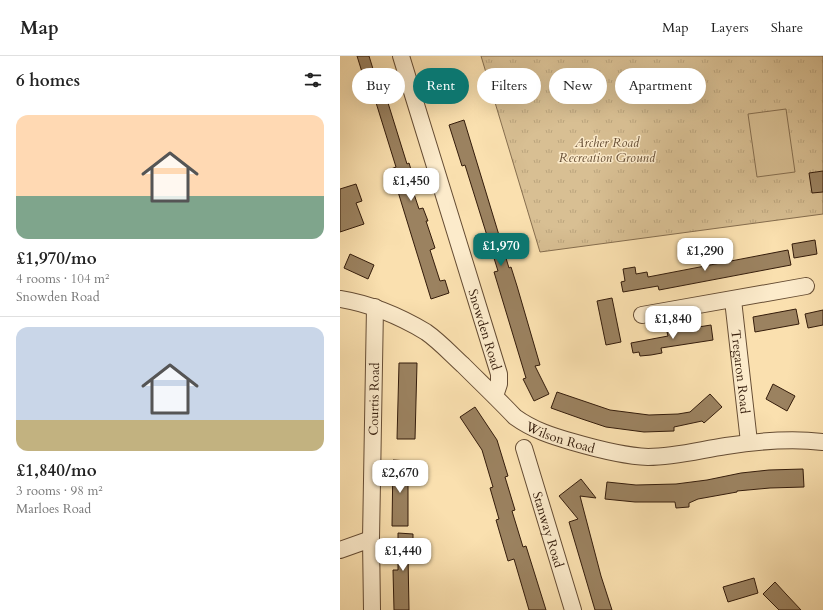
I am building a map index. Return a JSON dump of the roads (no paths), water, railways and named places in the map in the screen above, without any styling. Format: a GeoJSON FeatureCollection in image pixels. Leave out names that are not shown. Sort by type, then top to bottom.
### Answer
{"type":"FeatureCollection","features":[{"type":"Feature","properties":{"kind":"street","name":"Snowden Road"},"geometry":{"type":"LineString","coordinates":[[401,56],[499,374],[495,396]]}},
{"type":"Feature","properties":{"kind":"street"},"geometry":{"type":"LineString","coordinates":[[642,315],[806,286]]}},
{"type":"Feature","properties":{"kind":"street","name":"Wilson Road"},"geometry":{"type":"LineString","coordinates":[[340,299],[375,307],[404,320],[427,333],[444,347],[515,417],[528,427],[585,445],[621,454],[648,457],[689,454],[749,442],[785,440],[823,442]]}},
{"type":"Feature","properties":{"kind":"street","name":"Tregaron Road"},"geometry":{"type":"LineString","coordinates":[[733,300],[749,442]]}},
{"type":"Feature","properties":{"kind":"street","name":"Courtis Road"},"geometry":{"type":"LineString","coordinates":[[372,610],[371,539],[375,307]]}},
{"type":"Feature","properties":{"kind":"street","name":"Stanway Road"},"geometry":{"type":"LineString","coordinates":[[524,448],[573,610]]}},
{"type":"Feature","properties":{"kind":"street"},"geometry":{"type":"LineString","coordinates":[[340,550],[371,539]]}},
{"type":"Feature","properties":{"kind":"park label","name":"Archer Road Recreation Ground"},"geometry":{"type":"Point","coordinates":[607,150]}}]}
